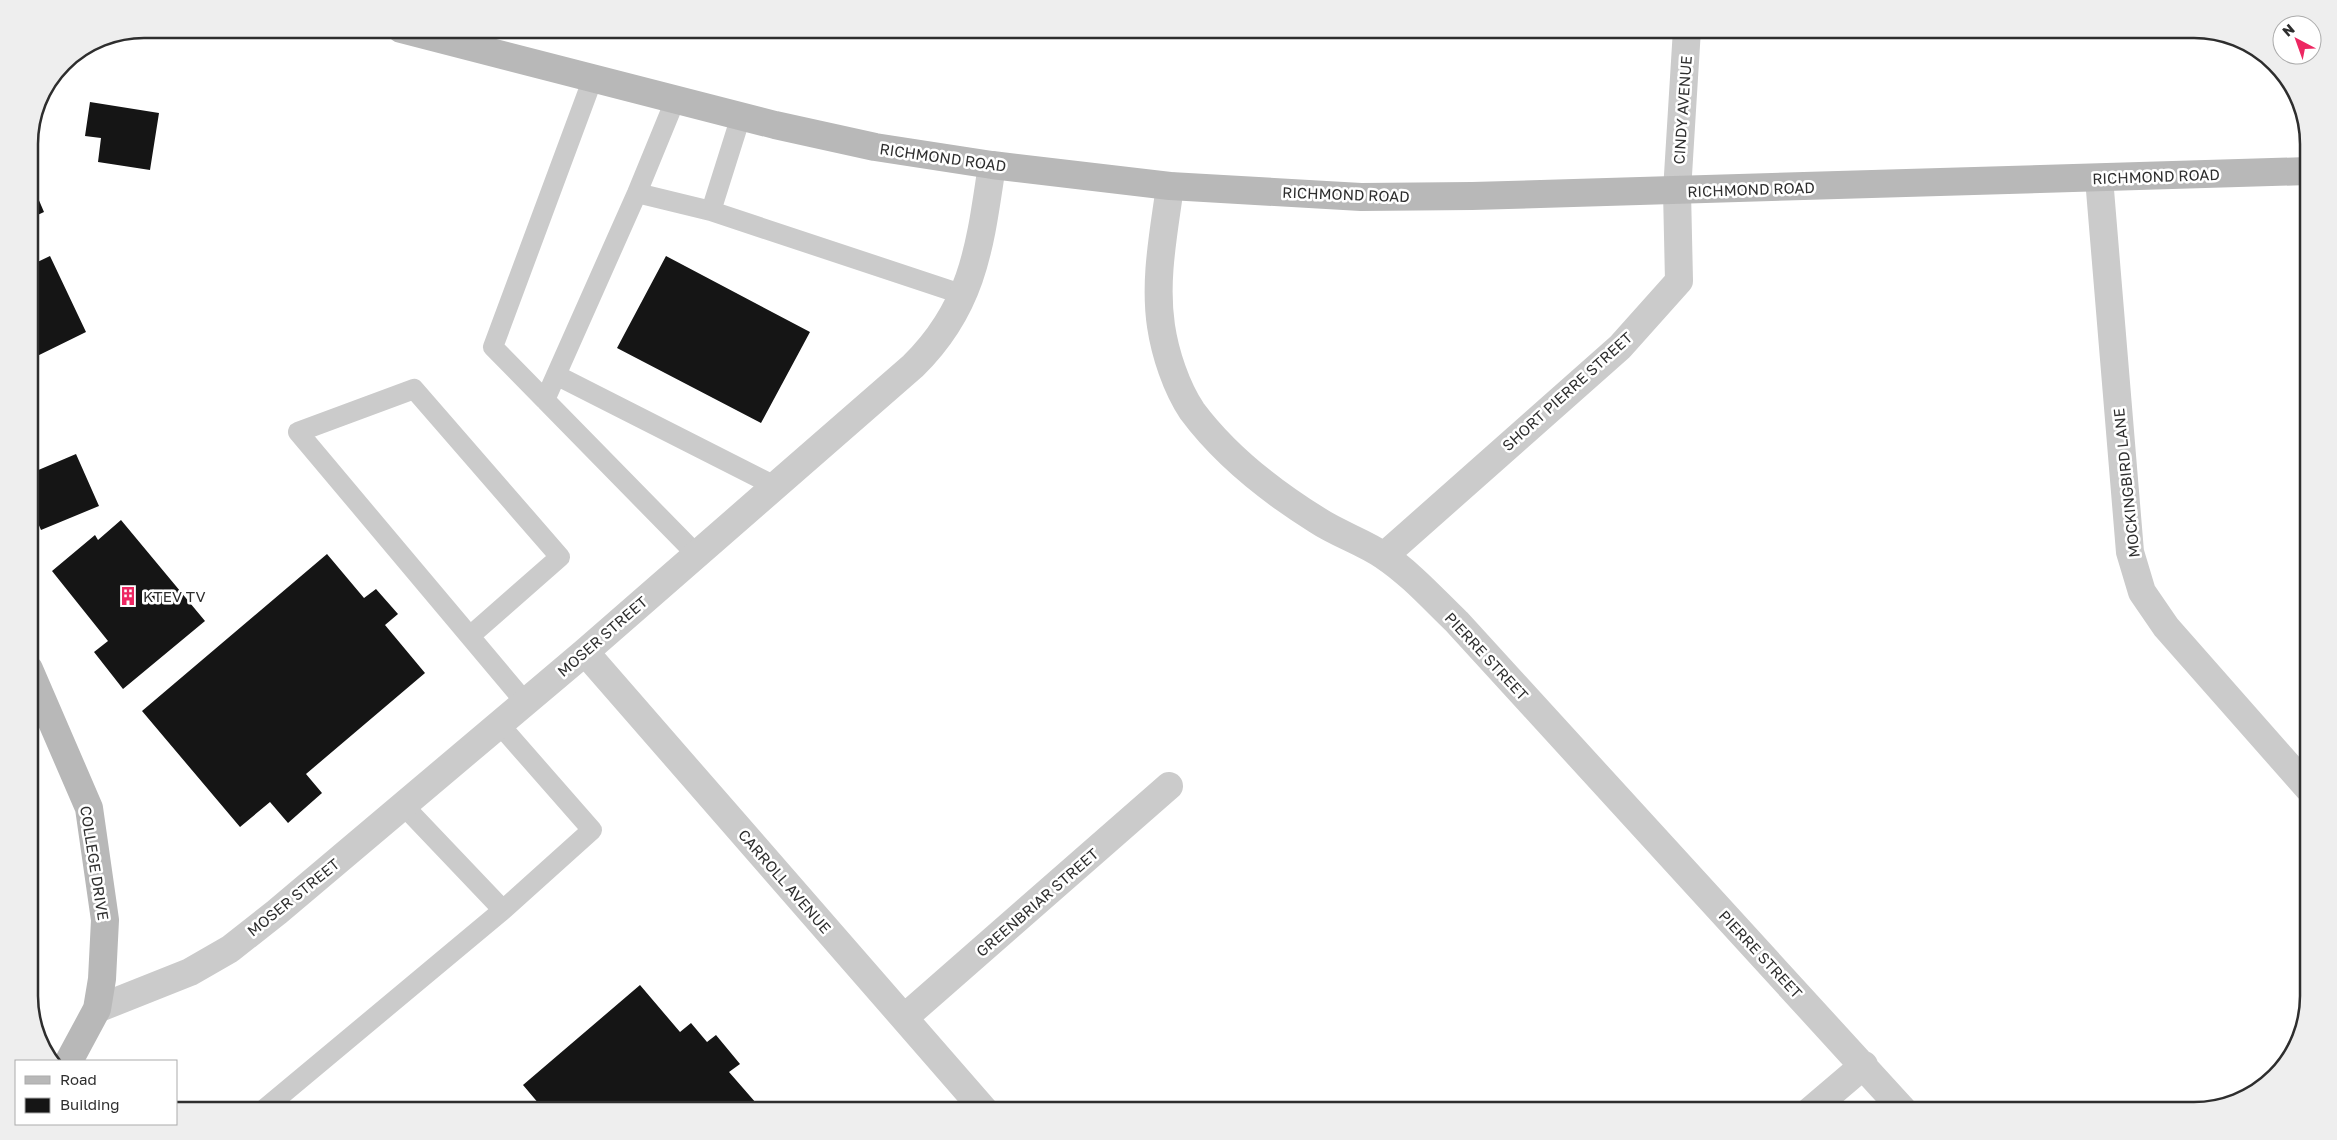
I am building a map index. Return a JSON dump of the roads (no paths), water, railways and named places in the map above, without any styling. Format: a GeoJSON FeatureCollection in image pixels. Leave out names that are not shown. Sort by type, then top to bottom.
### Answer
{"type":"FeatureCollection","features":[{"type":"Feature","properties":{"kind":"main road","name":"RICHMOND ROAD"},"geometry":{"type":"LineString","coordinates":[[453,38],[592,78],[875,148],[992,165],[1170,186],[1361,197],[1676,191],[2299,171]]}},
{"type":"Feature","properties":{"kind":"main road","name":"COLLEGE DRIVE"},"geometry":{"type":"LineString","coordinates":[[38,690],[89,808],[105,920],[102,979],[97,1009],[70,1060]]}},
{"type":"Feature","properties":{"kind":"street","name":"CINDY AVENUE"},"geometry":{"type":"LineString","coordinates":[[1676,191],[1686,38]]}},
{"type":"Feature","properties":{"kind":"street","name":"MOSER STREET"},"geometry":{"type":"LineString","coordinates":[[97,1009],[190,972],[230,948],[277,912],[585,652],[933,346],[964,295],[981,241],[992,165]]}},
{"type":"Feature","properties":{"kind":"street","name":"MOCKINGBIRD LANE"},"geometry":{"type":"LineString","coordinates":[[2099,178],[2130,552],[2142,592],[2166,627],[2300,779]]}},
{"type":"Feature","properties":{"kind":"street","name":"PIERRE STREET"},"geometry":{"type":"LineString","coordinates":[[1170,186],[1160,265],[1161,326],[1168,356],[1192,410],[1213,435],[1276,492],[1318,521],[1384,556],[1420,586],[1457,622],[1896,1102]]}},
{"type":"Feature","properties":{"kind":"street","name":"SHORT PIERRE STREET"},"geometry":{"type":"LineString","coordinates":[[1384,556],[1620,347],[1679,281],[1676,191]]}},
{"type":"Feature","properties":{"kind":"street","name":"CARROLL AVENUE"},"geometry":{"type":"LineString","coordinates":[[585,652],[977,1102]]}},
{"type":"Feature","properties":{"kind":"street","name":"GREENBRIAR STREET"},"geometry":{"type":"LineString","coordinates":[[904,1018],[1169,786]]}},
{"type":"Feature","properties":{"kind":"street"},"geometry":{"type":"LineString","coordinates":[[1821,1102],[1864,1065]]}},
{"type":"Feature","properties":{"kind":"lane"},"geometry":{"type":"LineString","coordinates":[[592,78],[493,347],[697,555]]}},
{"type":"Feature","properties":{"kind":"lane"},"geometry":{"type":"LineString","coordinates":[[545,400],[637,193],[676,98]]}},
{"type":"Feature","properties":{"kind":"lane"},"geometry":{"type":"LineString","coordinates":[[711,211],[741,116]]}},
{"type":"Feature","properties":{"kind":"lane"},"geometry":{"type":"LineString","coordinates":[[637,193],[711,211],[964,295]]}},
{"type":"Feature","properties":{"kind":"lane"},"geometry":{"type":"LineString","coordinates":[[556,375],[775,486]]}},
{"type":"Feature","properties":{"kind":"lane"},"geometry":{"type":"LineString","coordinates":[[470,636],[560,557],[414,388],[298,432],[525,702]]}},
{"type":"Feature","properties":{"kind":"lane"},"geometry":{"type":"LineString","coordinates":[[273,1102],[504,910],[592,830],[499,724]]}},
{"type":"Feature","properties":{"kind":"lane"},"geometry":{"type":"LineString","coordinates":[[403,805],[504,910]]}},
{"type":"Feature","properties":{"kind":"place","name":"KTEV TV"},"geometry":{"type":"Point","coordinates":[128,596]}}]}
